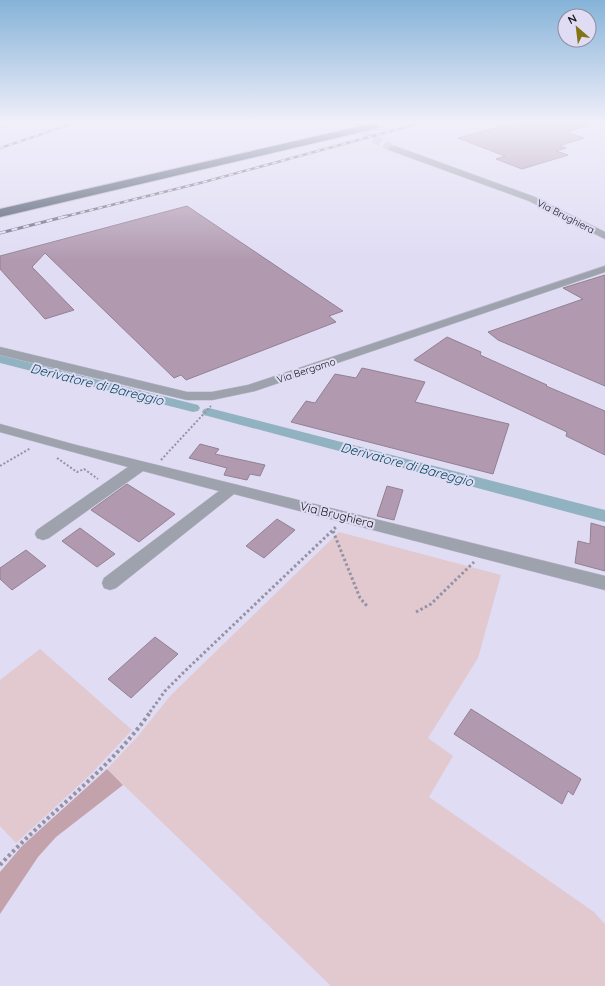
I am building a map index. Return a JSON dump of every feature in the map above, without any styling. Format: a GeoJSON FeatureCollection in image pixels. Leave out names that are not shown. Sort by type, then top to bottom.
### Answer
{"type":"FeatureCollection","features":[{"type":"Feature","properties":{"kind":"highway"},"geometry":{"type":"LineString","coordinates":[[0,204],[159,168]]}},
{"type":"Feature","properties":{"kind":"highway"},"geometry":{"type":"LineString","coordinates":[[0,214],[195,168]]}},
{"type":"Feature","properties":{"kind":"street","name":"Via Brughiera"},"geometry":{"type":"LineString","coordinates":[[447,168],[532,199],[605,236]]}},
{"type":"Feature","properties":{"kind":"street","name":"Via Bergamo"},"geometry":{"type":"LineString","coordinates":[[0,351],[187,396],[200,397],[218,395],[251,388],[605,269]]}},
{"type":"Feature","properties":{"kind":"street","name":"Via Brughiera"},"geometry":{"type":"LineString","coordinates":[[0,428],[69,448],[142,465],[605,583]]}},
{"type":"Feature","properties":{"kind":"street"},"geometry":{"type":"LineString","coordinates":[[42,534],[142,465]]}},
{"type":"Feature","properties":{"kind":"street"},"geometry":{"type":"LineString","coordinates":[[110,583],[232,488]]}},
{"type":"Feature","properties":{"kind":"path"},"geometry":{"type":"LineString","coordinates":[[0,466],[44,440]]}},
{"type":"Feature","properties":{"kind":"path"},"geometry":{"type":"LineString","coordinates":[[57,458],[77,472],[84,469],[102,482]]}},
{"type":"Feature","properties":{"kind":"path"},"geometry":{"type":"LineString","coordinates":[[0,865],[21,842],[91,779],[135,734],[165,691],[346,517]]}},
{"type":"Feature","properties":{"kind":"path"},"geometry":{"type":"LineString","coordinates":[[332,530],[360,598],[367,606]]}},
{"type":"Feature","properties":{"kind":"path"},"geometry":{"type":"LineString","coordinates":[[416,612],[431,604],[484,552]]}},
{"type":"Feature","properties":{"kind":"shaded area"},"geometry":{"type":"Polygon","coordinates":[[[339,532],[501,575],[478,658],[428,738],[453,756],[429,797],[594,912],[605,924],[605,986],[331,986],[107,769],[138,736],[171,695],[339,532]]]}},
{"type":"Feature","properties":{"kind":"shaded area"},"geometry":{"type":"Polygon","coordinates":[[[40,649],[132,730],[90,775],[16,843],[0,826],[0,680],[40,649]]]}},
{"type":"Feature","properties":{"kind":"shaded area"},"geometry":{"type":"Polygon","coordinates":[[[107,769],[123,785],[56,837],[38,857],[0,914],[0,872],[22,846],[107,769]]]}},
{"type":"Feature","properties":{"kind":"building"},"geometry":{"type":"Polygon","coordinates":[[[187,206],[343,311],[329,316],[336,322],[186,380],[181,375],[174,378],[45,253],[32,267],[74,310],[45,319],[0,269],[0,256],[187,206]]]}},
{"type":"Feature","properties":{"kind":"building"},"geometry":{"type":"Polygon","coordinates":[[[605,275],[605,386],[498,340],[488,332],[583,299],[563,288],[605,275]]]}},
{"type":"Feature","properties":{"kind":"building"},"geometry":{"type":"Polygon","coordinates":[[[447,337],[481,352],[480,355],[547,385],[546,386],[605,411],[605,455],[566,436],[567,432],[414,360],[447,337]]]}},
{"type":"Feature","properties":{"kind":"building"},"geometry":{"type":"Polygon","coordinates":[[[362,368],[425,382],[415,402],[509,424],[493,474],[291,422],[306,401],[315,403],[335,374],[356,378],[362,368]]]}},
{"type":"Feature","properties":{"kind":"building"},"geometry":{"type":"Polygon","coordinates":[[[200,444],[219,449],[215,454],[265,465],[260,476],[250,474],[247,480],[224,475],[227,468],[189,458],[200,444]]]}},
{"type":"Feature","properties":{"kind":"building"},"geometry":{"type":"Polygon","coordinates":[[[127,484],[175,514],[139,542],[91,510],[127,484]]]}},
{"type":"Feature","properties":{"kind":"building"},"geometry":{"type":"Polygon","coordinates":[[[387,486],[403,490],[394,520],[377,516],[387,486]]]}},
{"type":"Feature","properties":{"kind":"building"},"geometry":{"type":"Polygon","coordinates":[[[277,519],[295,530],[264,558],[246,546],[277,519]]]}},
{"type":"Feature","properties":{"kind":"building"},"geometry":{"type":"Polygon","coordinates":[[[591,523],[605,527],[605,571],[575,563],[578,541],[590,544],[591,523]]]}},
{"type":"Feature","properties":{"kind":"building"},"geometry":{"type":"Polygon","coordinates":[[[80,528],[115,554],[97,567],[62,541],[80,528]]]}},
{"type":"Feature","properties":{"kind":"building"},"geometry":{"type":"Polygon","coordinates":[[[26,550],[46,566],[12,590],[0,579],[0,568],[26,550]]]}},
{"type":"Feature","properties":{"kind":"building"},"geometry":{"type":"Polygon","coordinates":[[[155,637],[178,654],[131,698],[108,679],[155,637]]]}},
{"type":"Feature","properties":{"kind":"building"},"geometry":{"type":"Polygon","coordinates":[[[471,709],[581,779],[573,795],[568,791],[562,804],[454,734],[471,709]]]}},
{"type":"Feature","properties":{"kind":"waterway","name":"Derivatore di Bareggio"},"geometry":{"type":"LineString","coordinates":[[0,359],[193,408]]}},
{"type":"Feature","properties":{"kind":"waterway","name":"Derivatore di Bareggio"},"geometry":{"type":"LineString","coordinates":[[209,412],[605,516]]}},
{"type":"Feature","properties":{"kind":"railway"},"geometry":{"type":"LineString","coordinates":[[66,216],[255,168]]}},
{"type":"Feature","properties":{"kind":"railway"},"geometry":{"type":"LineString","coordinates":[[0,233],[66,216]]}}]}
